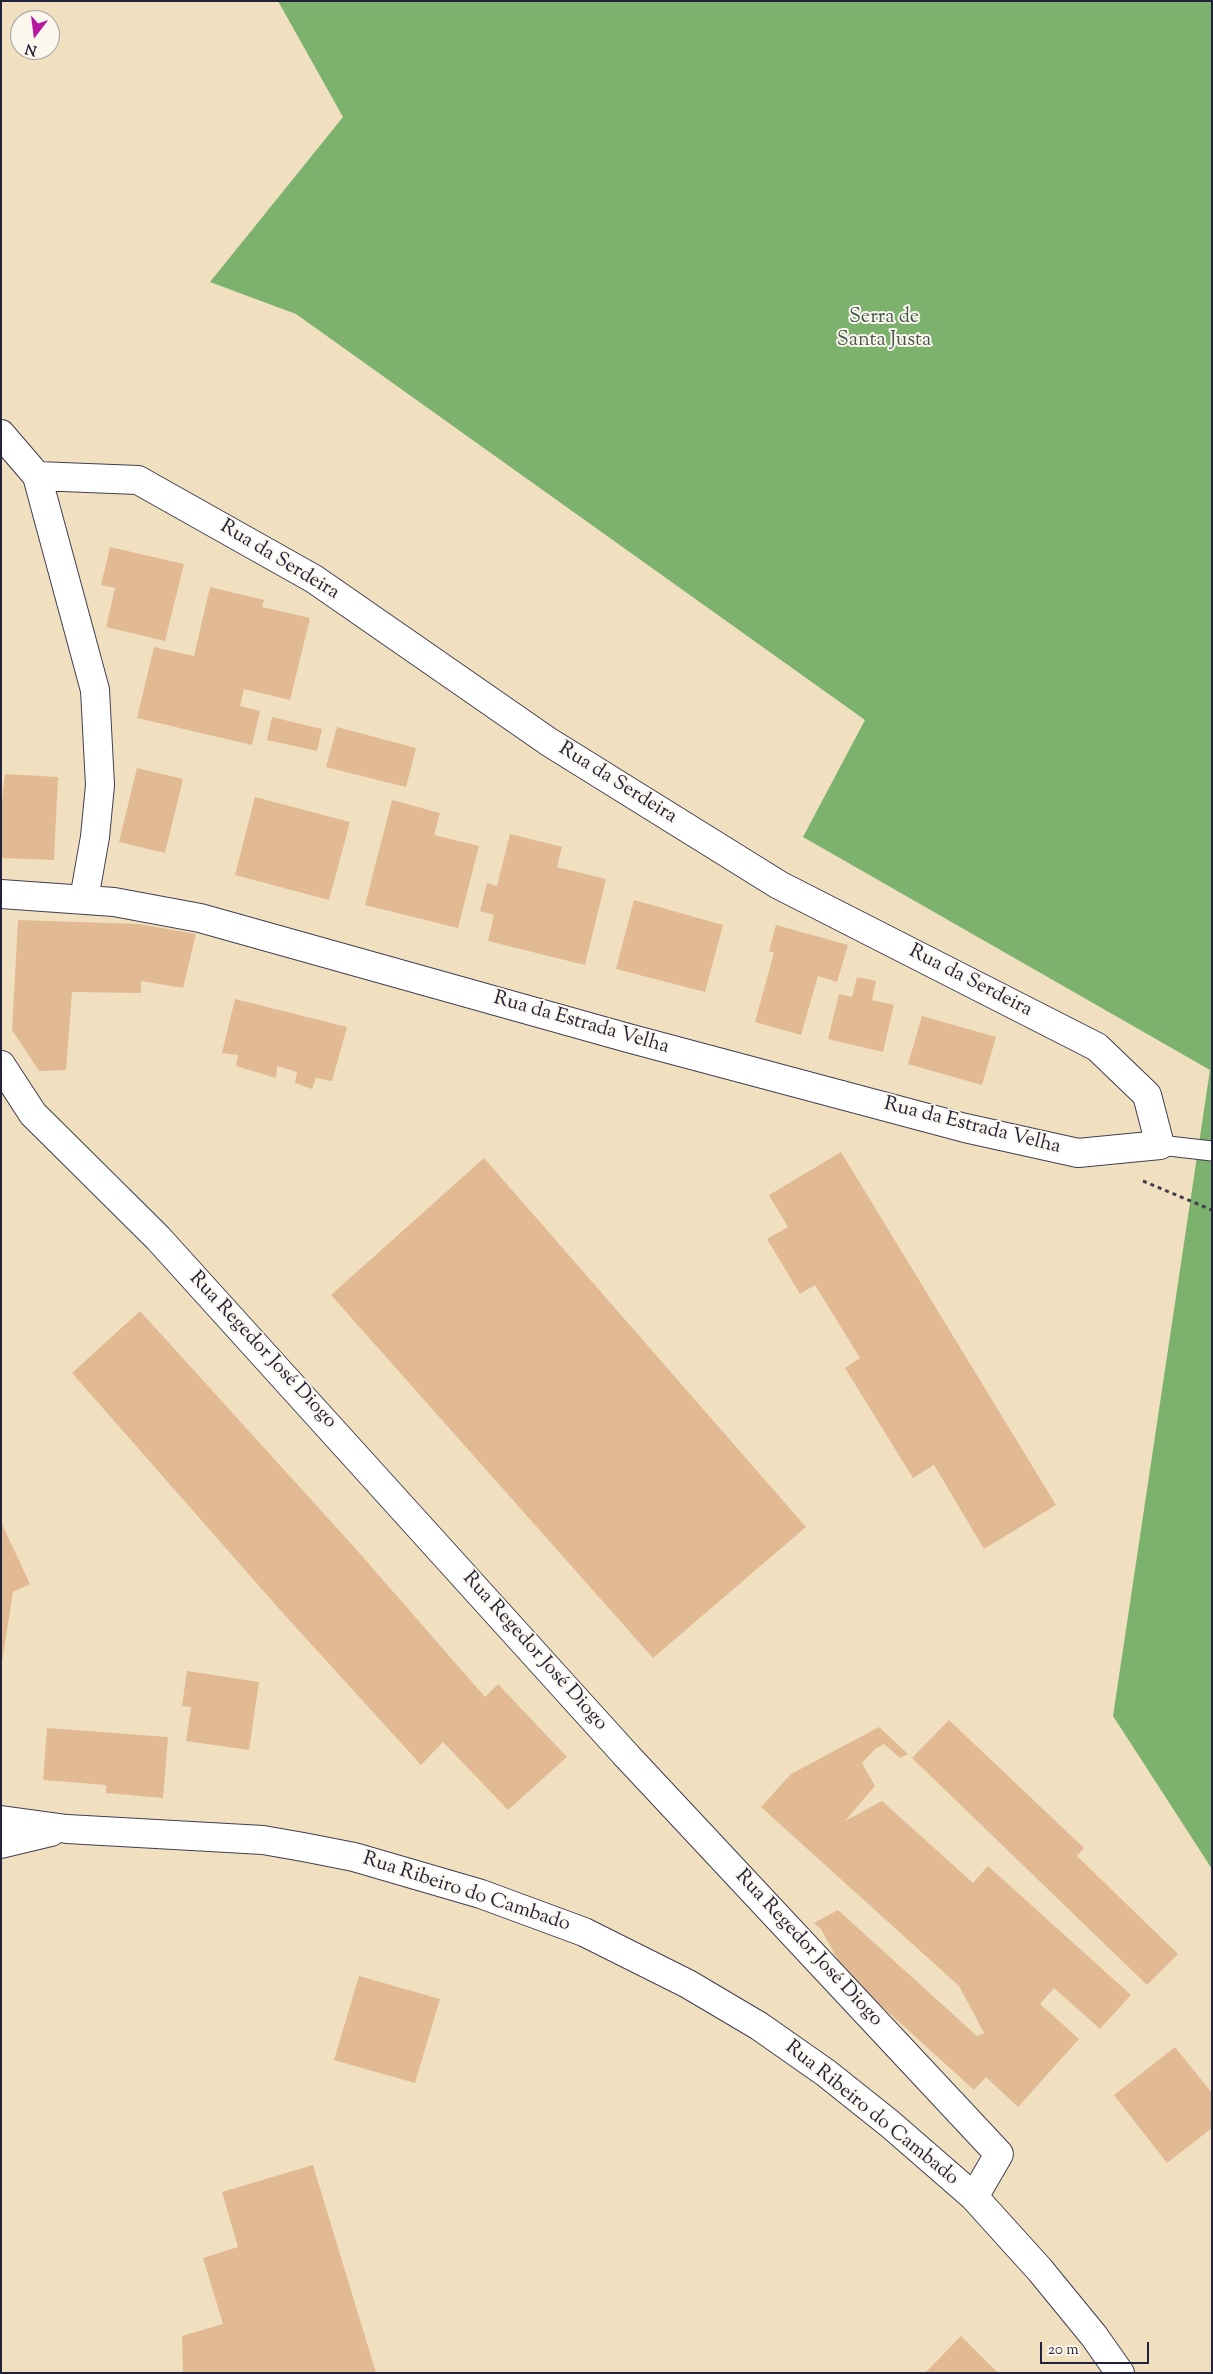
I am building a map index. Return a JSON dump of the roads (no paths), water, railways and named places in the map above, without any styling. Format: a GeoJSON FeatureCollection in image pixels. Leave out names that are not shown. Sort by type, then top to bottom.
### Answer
{"type":"FeatureCollection","features":[{"type":"Feature","properties":{"kind":"street"},"geometry":{"type":"LineString","coordinates":[[1,434],[37,476],[95,690],[100,785],[95,837],[84,899]]}},
{"type":"Feature","properties":{"kind":"street","name":"Rua da Serdeira"},"geometry":{"type":"LineString","coordinates":[[37,476],[138,480],[314,579],[549,742],[779,885],[1097,1047],[1147,1095],[1160,1145]]}},
{"type":"Feature","properties":{"kind":"street","name":"Rua da Estrada Velha"},"geometry":{"type":"LineString","coordinates":[[1,894],[114,902],[200,918],[628,1038],[965,1128],[1078,1153],[1160,1145]]}},
{"type":"Feature","properties":{"kind":"street","name":"Rua Regedor José Diogo"},"geometry":{"type":"LineString","coordinates":[[1,1065],[34,1114],[158,1238],[358,1456],[626,1755],[999,2154],[974,2198]]}},
{"type":"Feature","properties":{"kind":"street","name":"Rua Regedor José Diogo"},"geometry":{"type":"LineString","coordinates":[[1,1098],[34,1114]]}},
{"type":"Feature","properties":{"kind":"street"},"geometry":{"type":"LineString","coordinates":[[1,1820],[67,1829]]}},
{"type":"Feature","properties":{"kind":"street"},"geometry":{"type":"LineString","coordinates":[[1,1844],[67,1829]]}},
{"type":"Feature","properties":{"kind":"street","name":"Rua Ribeiro do Cambado"},"geometry":{"type":"LineString","coordinates":[[67,1829],[256,1839],[346,1855],[481,1894],[584,1932],[688,1984],[759,2026],[826,2073],[890,2124],[974,2198],[1040,2270],[1094,2336],[1120,2373]]}},
{"type":"Feature","properties":{"kind":"lane"},"geometry":{"type":"LineString","coordinates":[[1160,1145],[1212,1151]]}},
{"type":"Feature","properties":{"kind":"park label","name":"Serra de Santa Justa"},"geometry":{"type":"Point","coordinates":[884,330]}}]}
